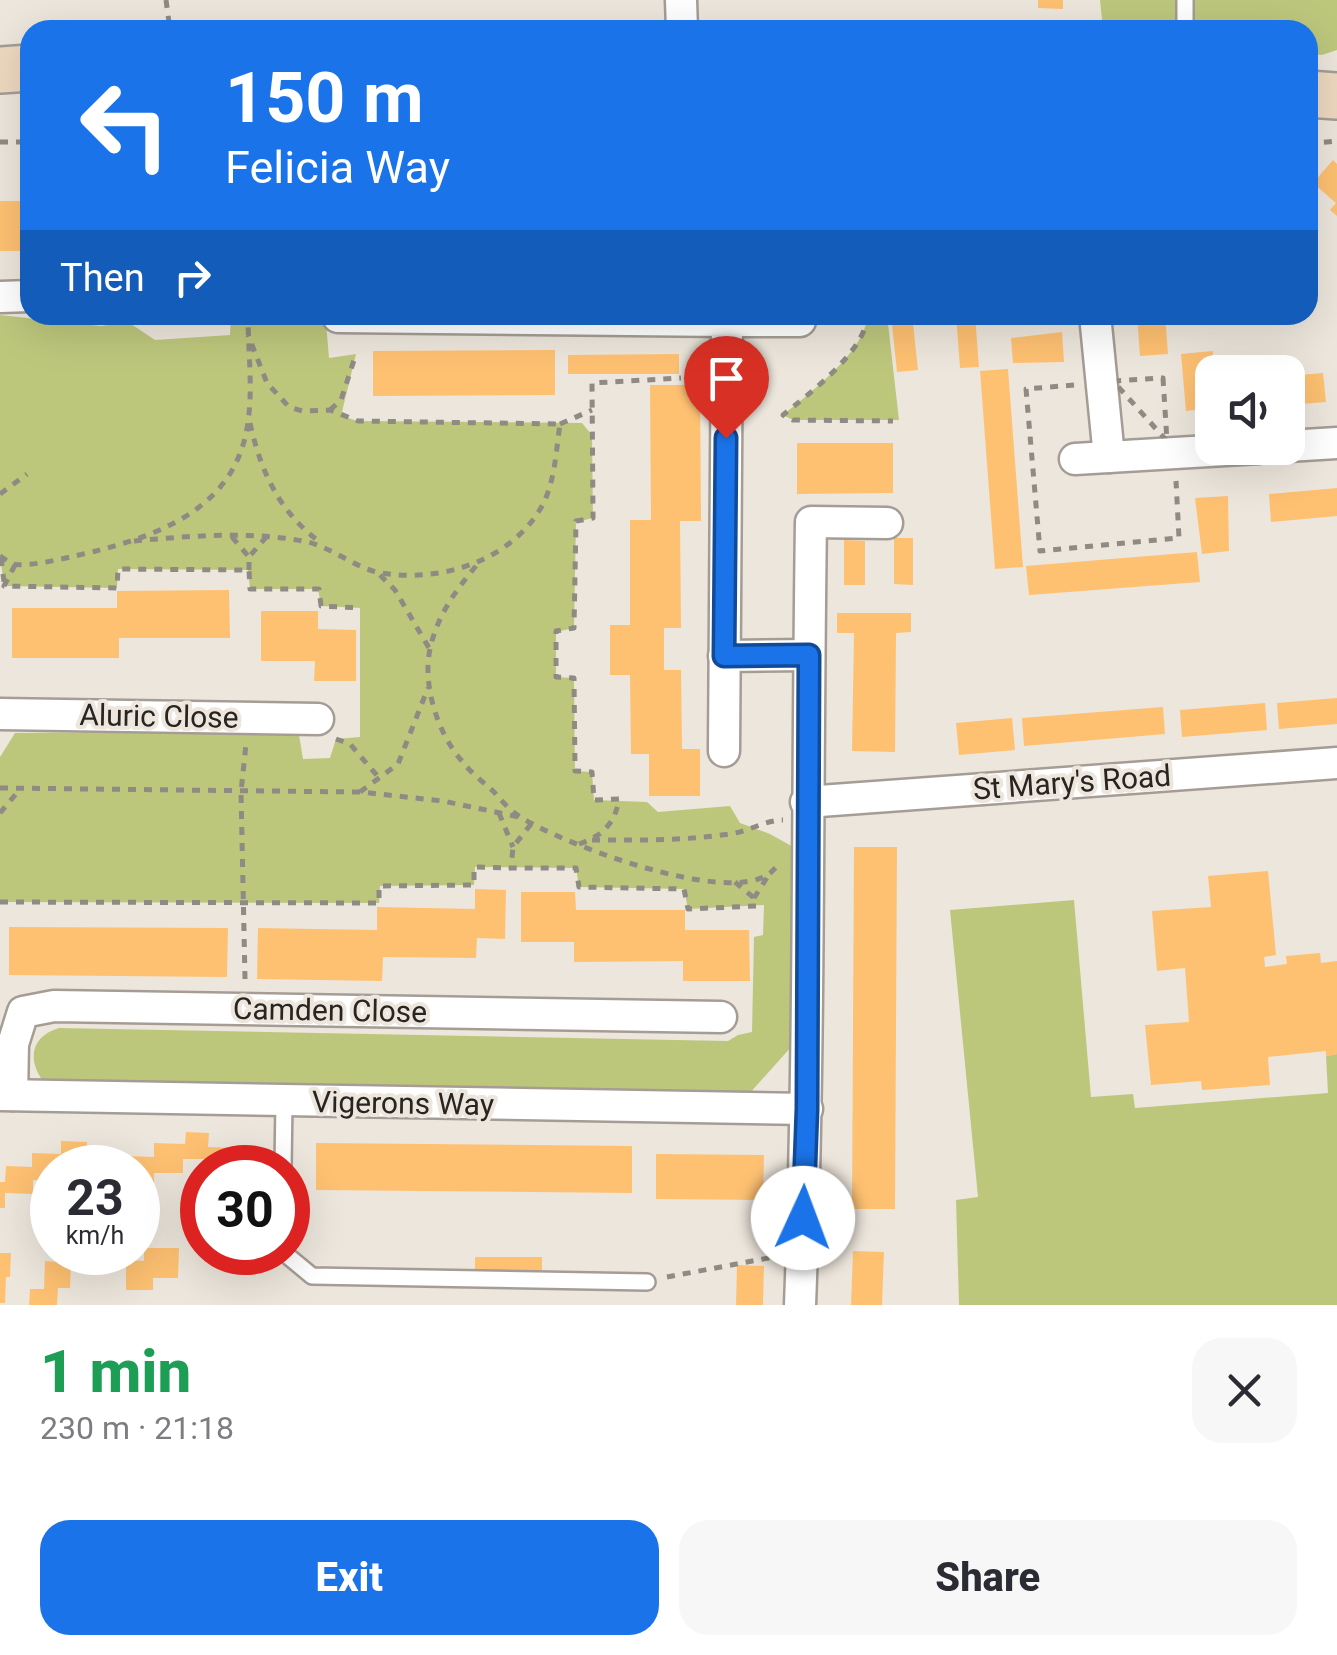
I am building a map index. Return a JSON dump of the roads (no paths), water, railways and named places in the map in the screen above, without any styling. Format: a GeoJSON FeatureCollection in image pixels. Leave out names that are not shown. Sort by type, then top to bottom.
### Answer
{"type":"FeatureCollection","features":[{"type":"Feature","properties":{"kind":"street"},"geometry":{"type":"LineString","coordinates":[[724,751],[727,325]]}},
{"type":"Feature","properties":{"kind":"street"},"geometry":{"type":"LineString","coordinates":[[1096,325],[1109,457]]}},
{"type":"Feature","properties":{"kind":"street"},"geometry":{"type":"LineString","coordinates":[[1305,445],[1337,443]]}},
{"type":"Feature","properties":{"kind":"street"},"geometry":{"type":"LineString","coordinates":[[1075,459],[1195,452]]}},
{"type":"Feature","properties":{"kind":"street"},"geometry":{"type":"LineString","coordinates":[[800,1305],[807,1109],[800,811],[809,655],[811,522],[887,523]]}},
{"type":"Feature","properties":{"kind":"street"},"geometry":{"type":"LineString","coordinates":[[724,656],[809,655]]}},
{"type":"Feature","properties":{"kind":"street","name":"Aluric Close"},"geometry":{"type":"LineString","coordinates":[[0,714],[327,729]]}},
{"type":"Feature","properties":{"kind":"street","name":"St Mary's Road"},"geometry":{"type":"LineString","coordinates":[[800,811],[1337,763]]}},
{"type":"Feature","properties":{"kind":"street","name":"Camden Close"},"geometry":{"type":"LineString","coordinates":[[6,1095],[12,1044],[22,1012],[54,1006],[722,1017]]}},
{"type":"Feature","properties":{"kind":"street","name":"Vigerons Way"},"geometry":{"type":"LineString","coordinates":[[6,1095],[807,1109]]}},
{"type":"Feature","properties":{"kind":"lane"},"geometry":{"type":"LineString","coordinates":[[284,1101],[284,1145]]}},
{"type":"Feature","properties":{"kind":"lane"},"geometry":{"type":"LineString","coordinates":[[310,1274],[647,1282]]}}]}
